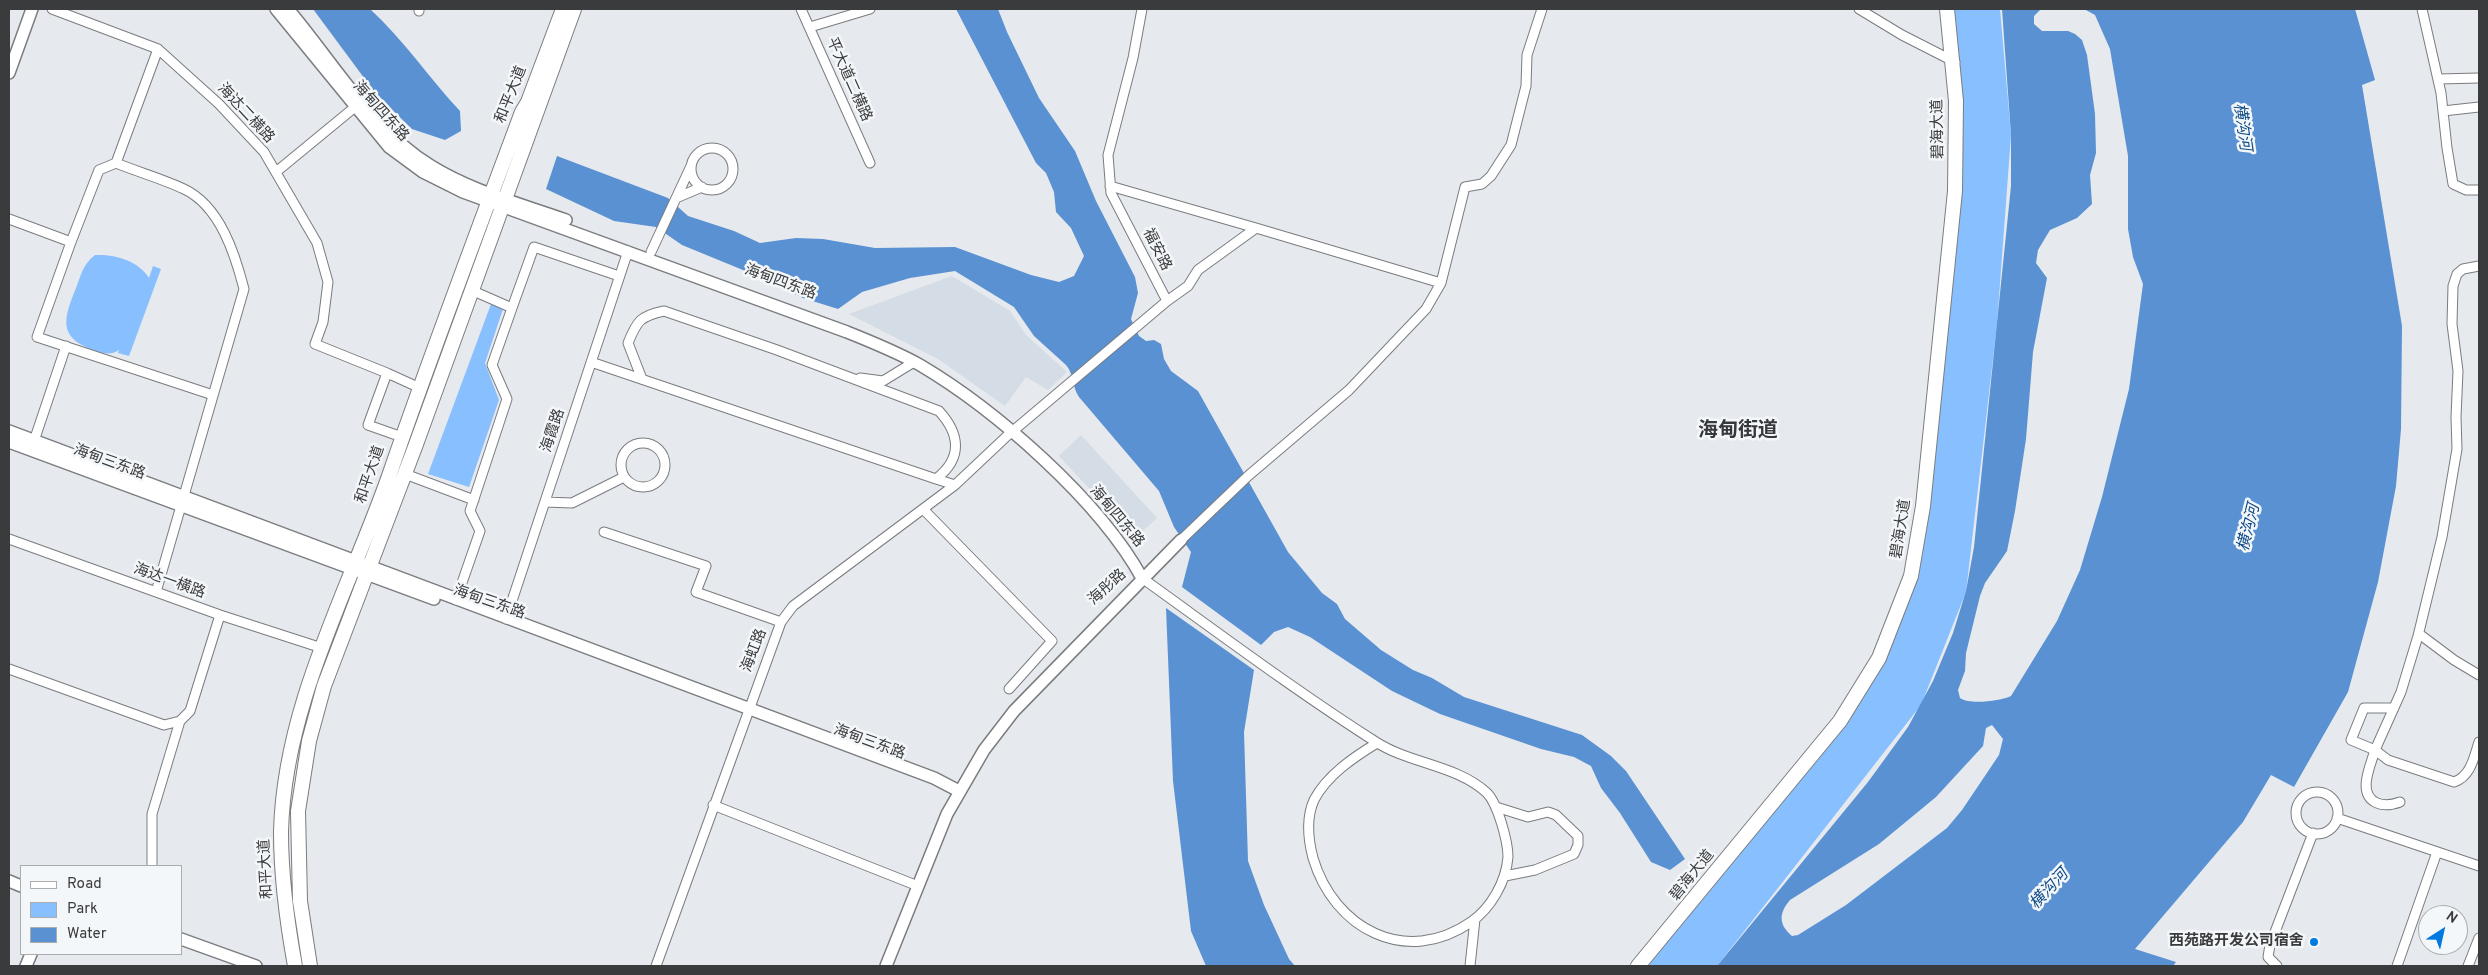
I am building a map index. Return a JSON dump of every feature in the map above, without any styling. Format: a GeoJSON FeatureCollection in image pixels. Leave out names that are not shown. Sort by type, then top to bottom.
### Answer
{"type":"FeatureCollection","features":[{"type":"Feature","properties":{"kind":"main road"},"geometry":{"type":"LineString","coordinates":[[9,59],[28,9]]}},
{"type":"Feature","properties":{"kind":"main road"},"geometry":{"type":"LineString","coordinates":[[9,72],[32,9]]}},
{"type":"Feature","properties":{"kind":"main road","name":"海甸四东路"},"geometry":{"type":"LineString","coordinates":[[276,9],[383,141],[410,163],[444,184],[496,199],[651,252],[816,312],[894,344],[923,359],[965,386],[1094,512],[1130,555],[1142,578]]}},
{"type":"Feature","properties":{"kind":"main road","name":"海甸四东路"},"geometry":{"type":"LineString","coordinates":[[288,9],[394,138],[442,172],[496,199],[628,251],[831,326],[914,362],[961,392],[1012,432]]}},
{"type":"Feature","properties":{"kind":"main road","name":"和平大道"},"geometry":{"type":"LineString","coordinates":[[310,966],[299,885],[298,811],[309,740],[324,686],[405,474],[471,290],[522,112],[528,102],[563,9]]}},
{"type":"Feature","properties":{"kind":"main road","name":"和平大道"},"geometry":{"type":"LineString","coordinates":[[295,966],[284,887],[281,832],[283,808],[295,737],[307,689],[420,388],[574,9]]}},
{"type":"Feature","properties":{"kind":"main road","name":"碧海大道"},"geometry":{"type":"LineString","coordinates":[[1648,966],[1844,724],[1884,660],[1912,592],[1926,524],[1960,191],[1962,119],[1947,9]]}},
{"type":"Feature","properties":{"kind":"main road","name":"碧海大道"},"geometry":{"type":"LineString","coordinates":[[1638,966],[1840,721],[1879,658],[1906,591],[1914,562],[1921,522],[1955,191],[1956,119],[1953,9]]}},
{"type":"Feature","properties":{"kind":"main road"},"geometry":{"type":"LineString","coordinates":[[9,431],[182,501],[354,565],[456,600],[747,710],[934,778],[956,792]]}},
{"type":"Feature","properties":{"kind":"main road","name":"海甸三东路"},"geometry":{"type":"LineString","coordinates":[[9,442],[182,501]]}},
{"type":"Feature","properties":{"kind":"main road","name":"海彤路"},"geometry":{"type":"LineString","coordinates":[[881,966],[967,765],[1006,713],[1126,588],[1142,578],[1181,540]]}},
{"type":"Feature","properties":{"kind":"main road","name":"海甸三东路"},"geometry":{"type":"LineString","coordinates":[[368,570],[747,710]]}},
{"type":"Feature","properties":{"kind":"main road","name":"海彤路"},"geometry":{"type":"LineString","coordinates":[[886,966],[916,885]]}},
{"type":"Feature","properties":{"kind":"main road"},"geometry":{"type":"LineString","coordinates":[[182,939],[256,966]]}},
{"type":"Feature","properties":{"kind":"main road"},"geometry":{"type":"LineString","coordinates":[[182,945],[237,966]]}},
{"type":"Feature","properties":{"kind":"street","name":"海达二横路"},"geometry":{"type":"LineString","coordinates":[[52,9],[158,49],[219,104],[264,152],[317,243],[328,282],[323,322],[315,344],[387,373]]}},
{"type":"Feature","properties":{"kind":"street","name":"平大道二横路"},"geometry":{"type":"LineString","coordinates":[[801,9],[870,163]]}},
{"type":"Feature","properties":{"kind":"street"},"geometry":{"type":"LineString","coordinates":[[810,27],[870,9]]}},
{"type":"Feature","properties":{"kind":"street","name":"福安路"},"geometry":{"type":"LineString","coordinates":[[1142,9],[1133,58],[1108,155],[1110,186],[1111,193],[1166,301]]}},
{"type":"Feature","properties":{"kind":"street"},"geometry":{"type":"LineString","coordinates":[[1181,540],[1248,476],[1350,390],[1426,309],[1441,283],[1465,187],[1482,184],[1487,180],[1511,145],[1526,86],[1527,55],[1542,9]]}},
{"type":"Feature","properties":{"kind":"street"},"geometry":{"type":"LineString","coordinates":[[1859,9],[1902,35],[1955,62]]}},
{"type":"Feature","properties":{"kind":"street"},"geometry":{"type":"LineString","coordinates":[[2422,9],[2426,36],[2438,79],[2453,184],[2466,190],[2479,190]]}},
{"type":"Feature","properties":{"kind":"street"},"geometry":{"type":"LineString","coordinates":[[116,163],[158,49]]}},
{"type":"Feature","properties":{"kind":"street"},"geometry":{"type":"LineString","coordinates":[[2438,79],[2479,78]]}},
{"type":"Feature","properties":{"kind":"street"},"geometry":{"type":"LineString","coordinates":[[276,172],[355,107]]}},
{"type":"Feature","properties":{"kind":"street"},"geometry":{"type":"LineString","coordinates":[[2443,111],[2479,107]]}},
{"type":"Feature","properties":{"kind":"street"},"geometry":{"type":"LineString","coordinates":[[651,252],[692,163],[700,153],[712,149],[725,153],[732,165],[731,178],[722,188],[715,190],[702,187],[676,198]]}},
{"type":"Feature","properties":{"kind":"street"},"geometry":{"type":"LineString","coordinates":[[156,592],[244,289],[236,260],[215,217],[205,204],[186,190],[116,163],[99,170],[37,337],[213,395]]}},
{"type":"Feature","properties":{"kind":"street"},"geometry":{"type":"LineString","coordinates":[[692,163],[693,176],[702,187]]}},
{"type":"Feature","properties":{"kind":"street"},"geometry":{"type":"LineString","coordinates":[[1110,186],[1441,283]]}},
{"type":"Feature","properties":{"kind":"street"},"geometry":{"type":"LineString","coordinates":[[9,219],[71,242]]}},
{"type":"Feature","properties":{"kind":"street"},"geometry":{"type":"LineString","coordinates":[[1012,432],[1138,324],[1188,286],[1198,270],[1256,228]]}},
{"type":"Feature","properties":{"kind":"street"},"geometry":{"type":"LineString","coordinates":[[456,600],[480,531],[470,511],[507,399],[492,365],[534,247],[619,276]]}},
{"type":"Feature","properties":{"kind":"street","name":"海霞路"},"geometry":{"type":"LineString","coordinates":[[506,619],[628,251]]}},
{"type":"Feature","properties":{"kind":"street"},"geometry":{"type":"LineString","coordinates":[[2400,802],[2383,805],[2372,800],[2366,795],[2366,786],[2377,741],[2394,708],[2418,636],[2442,537],[2457,449],[2458,372],[2452,324],[2453,286],[2457,274],[2463,269],[2479,266]]}},
{"type":"Feature","properties":{"kind":"street"},"geometry":{"type":"LineString","coordinates":[[471,290],[512,308]]}},
{"type":"Feature","properties":{"kind":"street"},"geometry":{"type":"LineString","coordinates":[[642,380],[628,343],[634,326],[645,315],[664,312],[939,411],[951,424],[956,445],[952,462],[945,472],[936,478]]}},
{"type":"Feature","properties":{"kind":"street"},"geometry":{"type":"LineString","coordinates":[[34,441],[66,346]]}},
{"type":"Feature","properties":{"kind":"street"},"geometry":{"type":"LineString","coordinates":[[591,362],[955,485]]}},
{"type":"Feature","properties":{"kind":"street"},"geometry":{"type":"LineString","coordinates":[[845,376],[882,381],[914,362]]}},
{"type":"Feature","properties":{"kind":"street"},"geometry":{"type":"LineString","coordinates":[[402,437],[368,425],[387,373],[420,388]]}},
{"type":"Feature","properties":{"kind":"street","name":"海虹路"},"geometry":{"type":"LineString","coordinates":[[656,966],[747,710],[781,622],[793,606],[955,485],[1012,432]]}},
{"type":"Feature","properties":{"kind":"street"},"geometry":{"type":"LineString","coordinates":[[635,444],[650,444],[662,453],[665,460],[664,474],[655,484],[642,488],[635,486],[624,477],[621,470],[623,454],[635,444]]}},
{"type":"Feature","properties":{"kind":"street"},"geometry":{"type":"LineString","coordinates":[[405,474],[474,500]]}},
{"type":"Feature","properties":{"kind":"street"},"geometry":{"type":"LineString","coordinates":[[545,502],[572,503],[624,477]]}},
{"type":"Feature","properties":{"kind":"street"},"geometry":{"type":"LineString","coordinates":[[923,509],[1052,641],[1009,689]]}},
{"type":"Feature","properties":{"kind":"street"},"geometry":{"type":"LineString","coordinates":[[604,532],[706,566],[696,592],[781,622]]}},
{"type":"Feature","properties":{"kind":"street","name":"海达一横路"},"geometry":{"type":"LineString","coordinates":[[9,539],[220,615],[322,648]]}},
{"type":"Feature","properties":{"kind":"street"},"geometry":{"type":"LineString","coordinates":[[1142,578],[1313,701],[1377,743],[1464,778],[1489,795],[1496,807],[1508,855],[1505,876],[1485,910],[1475,920],[1457,932],[1410,943],[1388,940],[1355,922],[1332,900],[1319,877],[1310,847],[1308,822],[1313,802],[1325,782],[1362,752],[1377,743]]}},
{"type":"Feature","properties":{"kind":"street"},"geometry":{"type":"LineString","coordinates":[[152,865],[152,814],[180,721],[190,711],[220,615]]}},
{"type":"Feature","properties":{"kind":"street"},"geometry":{"type":"LineString","coordinates":[[2418,636],[2422,636],[2454,660],[2479,675]]}},
{"type":"Feature","properties":{"kind":"street"},"geometry":{"type":"LineString","coordinates":[[9,670],[164,725],[180,721]]}},
{"type":"Feature","properties":{"kind":"street"},"geometry":{"type":"LineString","coordinates":[[2394,708],[2364,708],[2351,740],[2375,750],[2388,760],[2454,782],[2464,776],[2470,769],[2479,742]]}},
{"type":"Feature","properties":{"kind":"street"},"geometry":{"type":"LineString","coordinates":[[1362,752],[1368,736]]}},
{"type":"Feature","properties":{"kind":"street"},"geometry":{"type":"LineString","coordinates":[[2312,792],[2326,794],[2335,804],[2337,818],[2326,832],[2312,833],[2301,826],[2296,813],[2299,802],[2305,795],[2312,792]]}},
{"type":"Feature","properties":{"kind":"street"},"geometry":{"type":"LineString","coordinates":[[713,805],[916,885]]}},
{"type":"Feature","properties":{"kind":"street"},"geometry":{"type":"LineString","coordinates":[[1496,807],[1528,817],[1548,812],[1556,815],[1578,836],[1578,845],[1574,854],[1535,870],[1505,876]]}},
{"type":"Feature","properties":{"kind":"street"},"geometry":{"type":"LineString","coordinates":[[2337,818],[2479,866]]}},
{"type":"Feature","properties":{"kind":"street"},"geometry":{"type":"LineString","coordinates":[[2277,966],[2268,958],[2270,945],[2312,833]]}},
{"type":"Feature","properties":{"kind":"street"},"geometry":{"type":"LineString","coordinates":[[2397,966],[2437,852]]}},
{"type":"Feature","properties":{"kind":"street"},"geometry":{"type":"LineString","coordinates":[[1470,966],[1475,920]]}},
{"type":"Feature","properties":{"kind":"street"},"geometry":{"type":"LineString","coordinates":[[2468,966],[2479,938]]}},
{"type":"Feature","properties":{"kind":"shaded area"},"geometry":{"type":"Polygon","coordinates":[[[952,276],[1010,311],[1026,335],[1067,372],[1048,390],[1026,377],[1005,406],[938,359],[849,314],[952,276]]]}},
{"type":"Feature","properties":{"kind":"shaded area"},"geometry":{"type":"Polygon","coordinates":[[[1081,435],[1157,518],[1135,538],[1059,456],[1081,435]]]}},
{"type":"Feature","properties":{"kind":"green space"},"geometry":{"type":"Polygon","coordinates":[[[1953,9],[2000,9],[2011,135],[1997,324],[1966,592],[1921,705],[1717,966],[1648,966],[1863,696],[1918,568],[1957,218],[1953,9]]]}},
{"type":"Feature","properties":{"kind":"green space"},"geometry":{"type":"Polygon","coordinates":[[[95,255],[125,259],[139,267],[149,278],[153,266],[161,269],[129,356],[118,353],[119,350],[103,353],[93,350],[81,345],[69,333],[67,317],[72,299],[83,270],[95,255]]]}},
{"type":"Feature","properties":{"kind":"green space"},"geometry":{"type":"Polygon","coordinates":[[[491,304],[503,309],[485,363],[499,400],[469,487],[428,474],[491,304]]]}},
{"type":"Feature","properties":{"kind":"water"},"geometry":{"type":"Polygon","coordinates":[[[313,9],[370,9],[394,33],[460,111],[461,131],[445,140],[412,129],[376,94],[313,9]]]}},
{"type":"Feature","properties":{"kind":"water"},"geometry":{"type":"Polygon","coordinates":[[[956,9],[998,9],[1039,98],[1075,151],[1096,201],[1135,277],[1138,293],[1131,319],[1139,336],[1146,341],[1154,340],[1161,344],[1164,359],[1171,371],[1198,391],[1288,552],[1322,593],[1337,604],[1345,619],[1381,650],[1413,670],[1432,678],[1464,697],[1582,735],[1611,756],[1626,771],[1685,859],[1670,870],[1651,862],[1620,813],[1601,788],[1591,766],[1574,757],[1541,749],[1440,714],[1392,691],[1310,637],[1288,627],[1274,632],[1261,645],[1182,587],[1191,552],[1174,527],[1159,491],[1079,397],[1066,365],[1034,336],[1014,307],[955,271],[910,278],[862,292],[838,309],[803,298],[760,277],[682,245],[656,227],[614,221],[546,189],[557,156],[668,198],[688,216],[734,231],[760,243],[796,238],[823,239],[875,248],[955,247],[1031,275],[1059,282],[1074,276],[1084,256],[1071,228],[1056,212],[1054,192],[1046,173],[1036,163],[956,9]]]}},
{"type":"Feature","properties":{"kind":"water","name":"横沟河"},"geometry":{"type":"Polygon","coordinates":[[[2002,9],[2066,9],[2040,10],[2034,16],[2034,24],[2042,31],[2068,31],[2075,34],[2082,40],[2087,55],[2095,114],[2096,153],[2090,175],[2092,204],[2077,218],[2050,230],[2038,250],[2036,263],[2047,278],[2033,352],[2026,439],[2015,511],[2007,551],[1985,583],[1980,596],[1966,653],[1965,671],[1958,690],[1960,698],[1978,702],[1993,701],[2011,696],[2057,621],[2080,570],[2102,497],[2129,389],[2143,284],[2133,257],[2128,229],[2128,156],[2110,49],[2095,15],[2084,9],[2355,9],[2375,80],[2362,85],[2402,326],[2401,429],[2396,486],[2378,582],[2348,692],[2294,787],[2271,775],[2243,822],[2135,949],[2176,962],[2173,966],[1717,966],[1868,782],[1908,727],[1933,681],[1953,633],[1966,591],[1974,547],[2011,186],[2011,135],[2002,9]],[[1992,725],[1986,728],[1983,746],[1936,797],[1879,844],[1790,900],[1782,914],[1782,923],[1787,932],[1792,936],[1798,935],[1846,905],[1947,828],[1962,810],[1999,755],[2003,739],[1992,725]]]}},
{"type":"Feature","properties":{"kind":"water"},"geometry":{"type":"Polygon","coordinates":[[[1166,608],[1254,670],[1244,732],[1248,861],[1264,905],[1289,959],[1295,966],[1206,966],[1191,931],[1173,781],[1166,608]]]}},
{"type":"Feature","properties":{"kind":"place","name":"西苑路开发公司宿舍"},"geometry":{"type":"Point","coordinates":[2314,942]}},
{"type":"Feature","properties":{"kind":"district","name":"海甸街道"},"geometry":{"type":"Point","coordinates":[1738,432]}}]}
